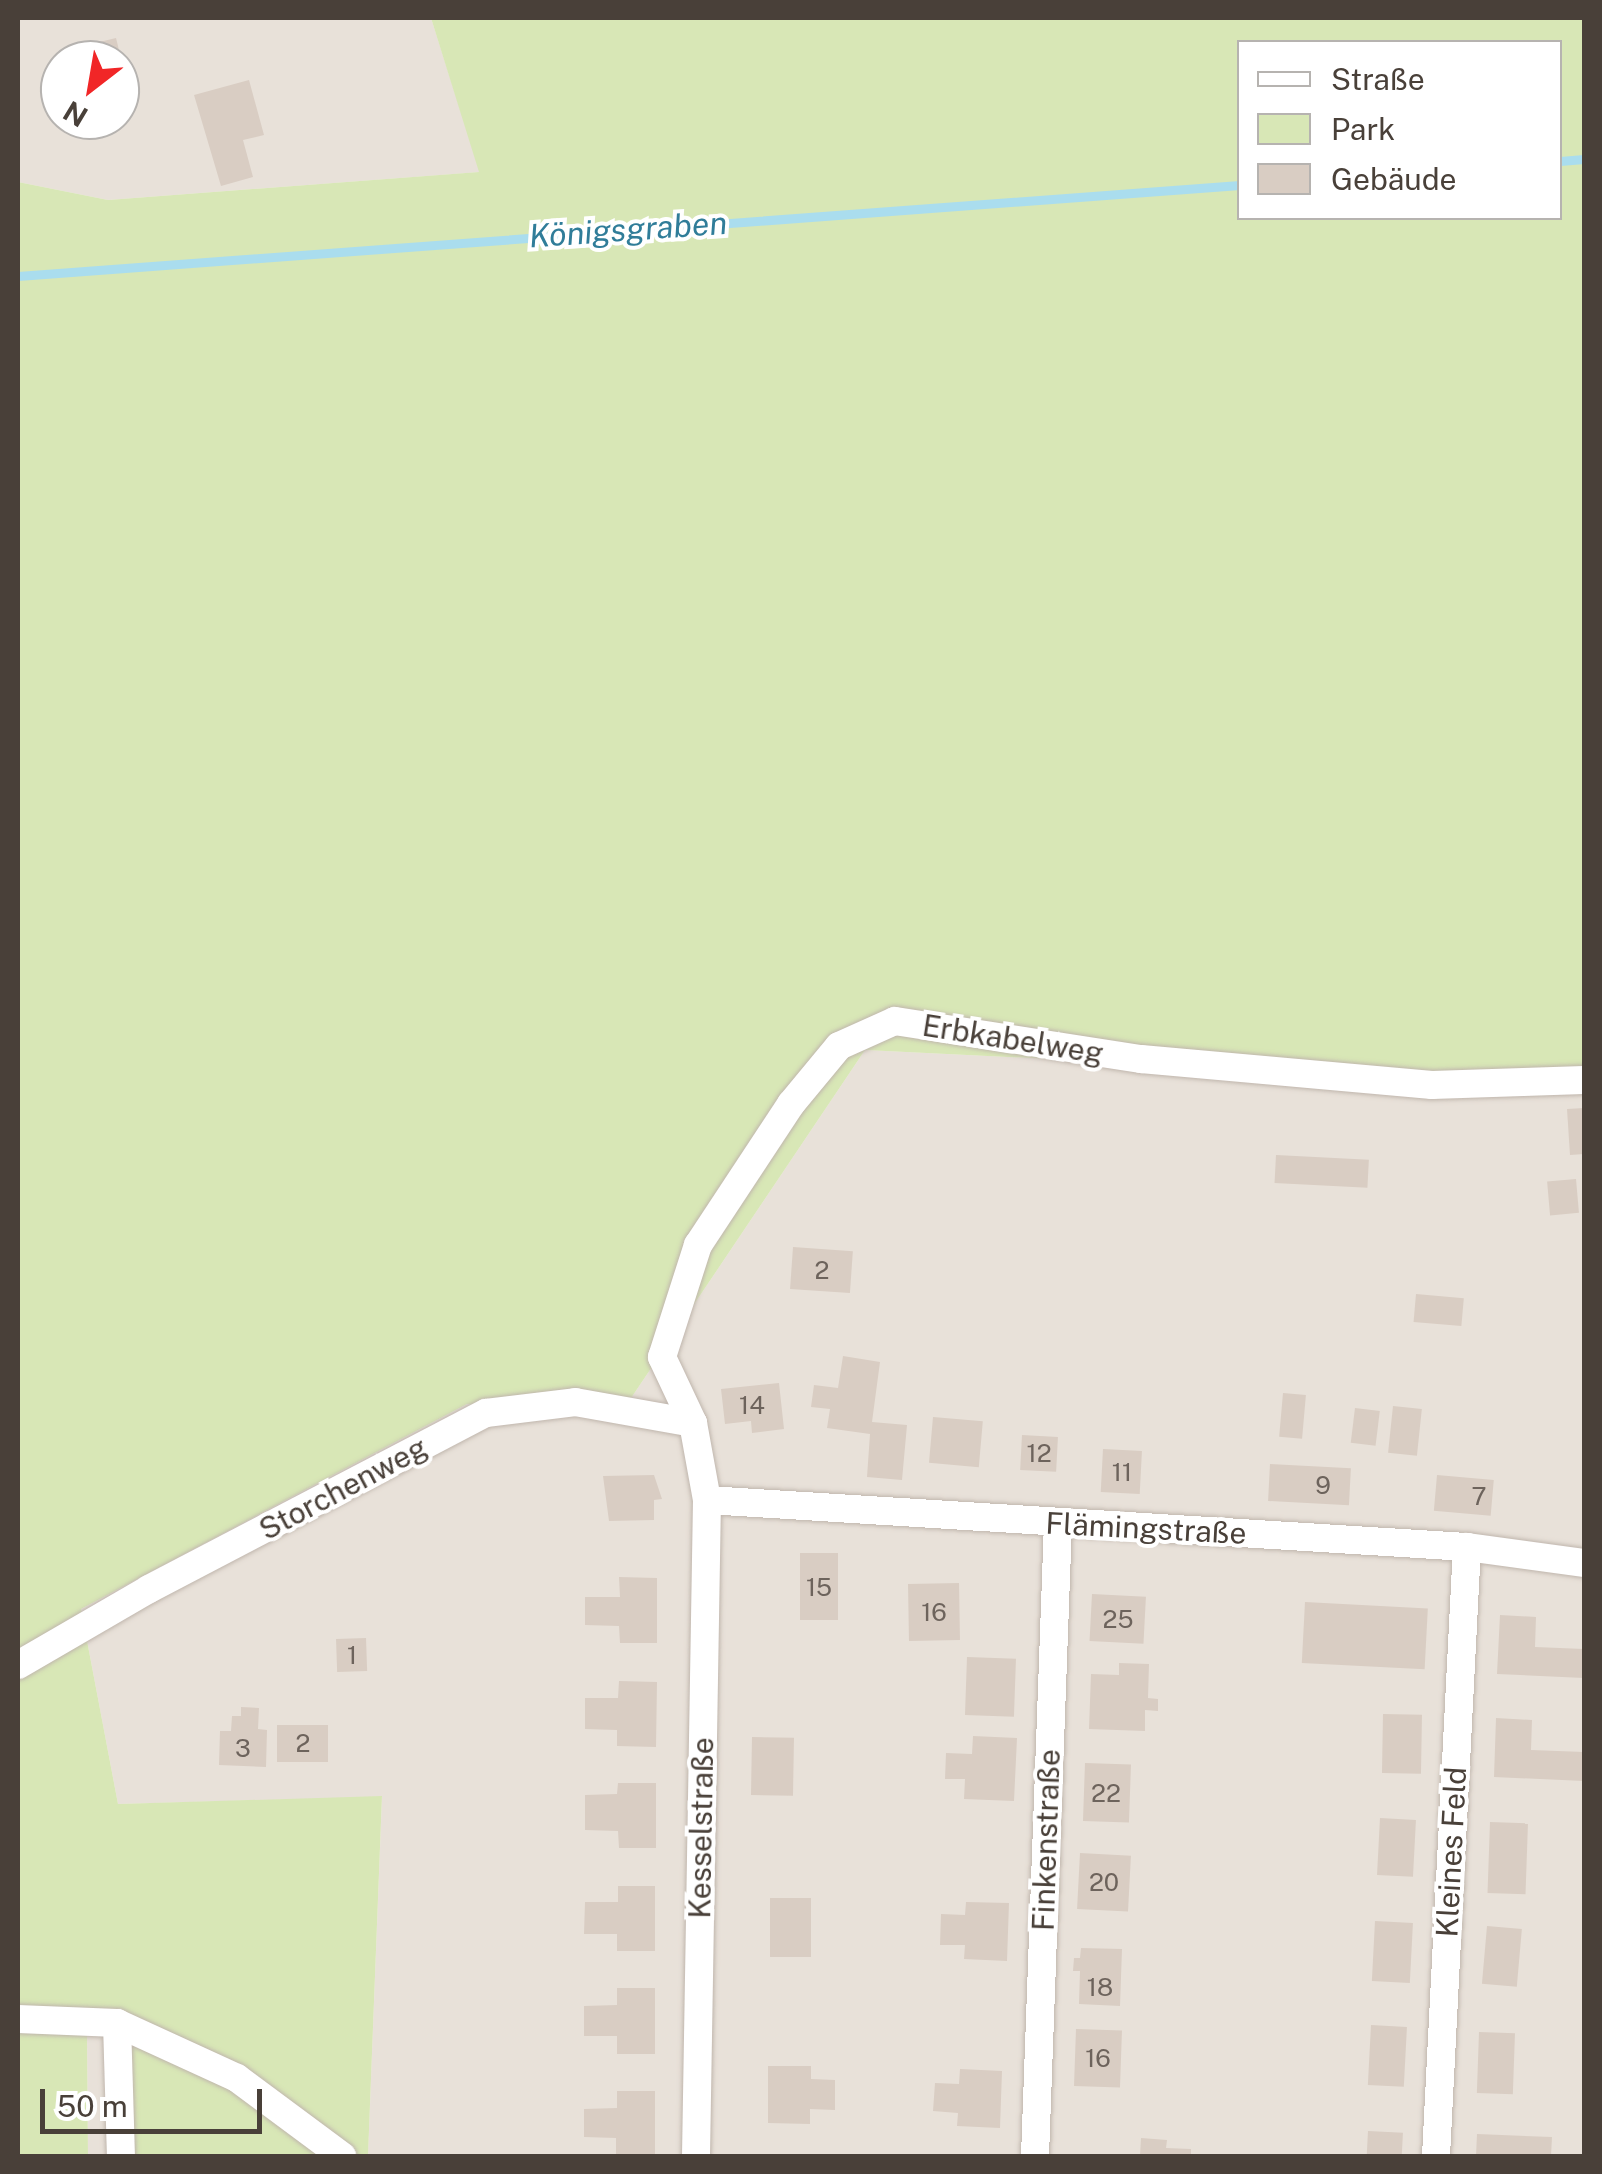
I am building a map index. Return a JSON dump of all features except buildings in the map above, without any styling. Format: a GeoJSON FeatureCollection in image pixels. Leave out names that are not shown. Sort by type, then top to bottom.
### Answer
{"type":"FeatureCollection","features":[{"type":"Feature","properties":{"kind":"street","name":"Erbkabelweg"},"geometry":{"type":"LineString","coordinates":[[707,1500],[693,1423],[662,1357],[698,1246],[791,1104],[839,1046],[894,1021],[1142,1059],[1432,1085],[1584,1080]]}},
{"type":"Feature","properties":{"kind":"street","name":"Storchenweg"},"geometry":{"type":"LineString","coordinates":[[18,1666],[149,1589],[486,1413],[576,1402],[693,1423]]}},
{"type":"Feature","properties":{"kind":"street","name":"Flämingstraße"},"geometry":{"type":"LineString","coordinates":[[707,1500],[1467,1547],[1584,1563]]}},
{"type":"Feature","properties":{"kind":"street","name":"Kesselstraße"},"geometry":{"type":"LineString","coordinates":[[696,2156],[707,1500]]}},
{"type":"Feature","properties":{"kind":"street","name":"Finkenstraße"},"geometry":{"type":"LineString","coordinates":[[1034,2156],[1058,1524]]}},
{"type":"Feature","properties":{"kind":"street","name":"Kleines Feld"},"geometry":{"type":"LineString","coordinates":[[1436,2156],[1467,1547]]}},
{"type":"Feature","properties":{"kind":"street"},"geometry":{"type":"LineString","coordinates":[[18,2019],[117,2023],[237,2078],[342,2156]]}},
{"type":"Feature","properties":{"kind":"street"},"geometry":{"type":"LineString","coordinates":[[117,2023],[121,2156]]}},
{"type":"Feature","properties":{"kind":"shaded area"},"geometry":{"type":"Polygon","coordinates":[[[18,18],[431,18],[480,172],[108,200],[18,182],[18,18]]]}},
{"type":"Feature","properties":{"kind":"shaded area"},"geometry":{"type":"Polygon","coordinates":[[[865,1050],[1419,1077],[1584,1078],[1584,2156],[368,2156],[382,1797],[118,1804],[81,1609],[467,1404],[619,1416],[865,1050]]]}},
{"type":"Feature","properties":{"kind":"shaded area"},"geometry":{"type":"Polygon","coordinates":[[[87,2029],[105,2031],[116,2156],[88,2156],[87,2029]]]}},
{"type":"Feature","properties":{"kind":"green space"},"geometry":{"type":"Polygon","coordinates":[[[431,18],[1584,18],[1584,1078],[1419,1077],[865,1050],[619,1416],[467,1404],[81,1609],[118,1804],[382,1796],[368,2156],[116,2156],[105,2032],[87,2030],[88,2156],[18,2156],[18,182],[108,200],[479,172],[431,18]]]}},
{"type":"Feature","properties":{"kind":"waterway","name":"Königsgraben"},"geometry":{"type":"LineString","coordinates":[[1562,161],[1584,159]]}},
{"type":"Feature","properties":{"kind":"waterway","name":"Königsgraben"},"geometry":{"type":"LineString","coordinates":[[18,276],[1237,185]]}}]}
